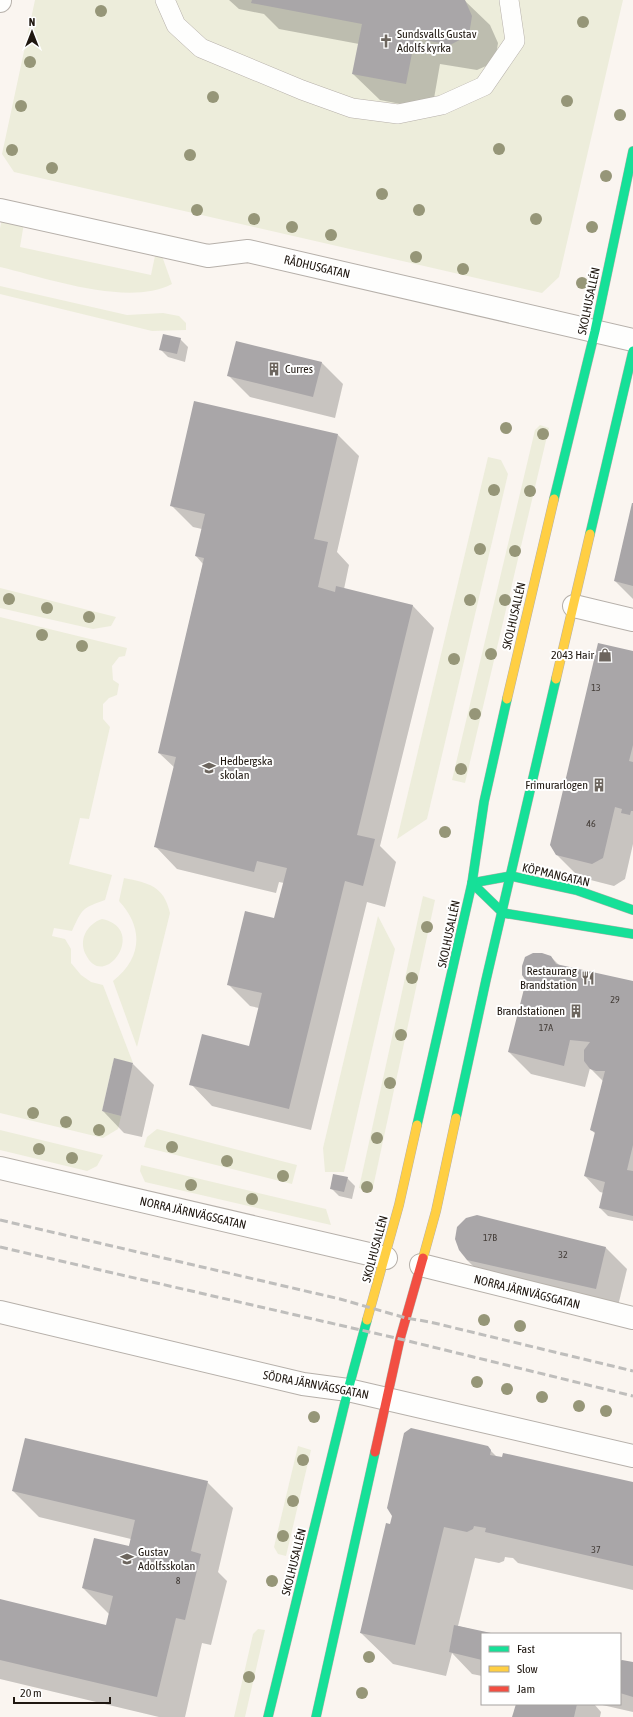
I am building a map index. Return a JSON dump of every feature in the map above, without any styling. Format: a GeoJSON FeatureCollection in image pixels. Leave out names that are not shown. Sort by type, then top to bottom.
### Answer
{"type":"FeatureCollection","features":[{"type":"Feature","properties":{"kind":"main road","name":"SKOLHUSALLÉN"},"geometry":{"type":"LineString","coordinates":[[268,1717],[348,1390],[386,1258],[422,1105],[472,883],[484,802],[531,594],[595,331],[633,151]]}},
{"type":"Feature","properties":{"kind":"main road"},"geometry":{"type":"LineString","coordinates":[[316,1717],[388,1399],[400,1339],[436,1211],[486,980],[511,876],[521,825],[574,606],[633,351]]}},
{"type":"Feature","properties":{"kind":"main road","name":"KÖPMANGATAN"},"geometry":{"type":"LineString","coordinates":[[472,883],[511,876],[576,890],[633,910]]}},
{"type":"Feature","properties":{"kind":"main road"},"geometry":{"type":"LineString","coordinates":[[472,883],[502,913],[633,934]]}},
{"type":"Feature","properties":{"kind":"street","name":"RÅDHUSGATAN"},"geometry":{"type":"LineString","coordinates":[[0,210],[208,256],[248,251],[633,340]]}},
{"type":"Feature","properties":{"kind":"street"},"geometry":{"type":"LineString","coordinates":[[574,606],[633,620]]}},
{"type":"Feature","properties":{"kind":"street","name":"NORRA JÄRNVÄGSGATAN"},"geometry":{"type":"LineString","coordinates":[[0,1168],[386,1258]]}},
{"type":"Feature","properties":{"kind":"street","name":"NORRA JÄRNVÄGSGATAN"},"geometry":{"type":"LineString","coordinates":[[421,1265],[633,1318]]}},
{"type":"Feature","properties":{"kind":"street","name":"SÖDRA JÄRNVÄGSGATAN"},"geometry":{"type":"LineString","coordinates":[[0,1312],[303,1384],[348,1390],[633,1456]]}},
{"type":"Feature","properties":{"kind":"lane"},"geometry":{"type":"LineString","coordinates":[[164,0],[176,25],[201,48],[288,84],[352,108],[398,114],[442,105],[484,86],[515,41],[509,0]]}},
{"type":"Feature","properties":{"kind":"green space"},"geometry":{"type":"Polygon","coordinates":[[[35,0],[623,0],[559,277],[542,293],[14,172],[2,154],[35,0]]]}},
{"type":"Feature","properties":{"kind":"green space"},"geometry":{"type":"Polygon","coordinates":[[[2,219],[24,223],[20,247],[151,275],[156,251],[162,256],[172,284],[154,290],[133,293],[111,292],[63,283],[0,267],[0,228],[2,219]]]}},
{"type":"Feature","properties":{"kind":"green space"},"geometry":{"type":"Polygon","coordinates":[[[0,286],[127,315],[163,313],[179,316],[186,323],[186,330],[152,331],[0,294],[0,286]]]}},
{"type":"Feature","properties":{"kind":"green space"},"geometry":{"type":"Polygon","coordinates":[[[540,425],[549,428],[465,783],[452,780],[535,430],[540,425]]]}},
{"type":"Feature","properties":{"kind":"green space"},"geometry":{"type":"Polygon","coordinates":[[[488,457],[501,460],[508,474],[427,819],[397,839],[488,457]]]}},
{"type":"Feature","properties":{"kind":"green space"},"geometry":{"type":"Polygon","coordinates":[[[0,588],[116,617],[111,626],[93,629],[0,608],[0,588]]]}},
{"type":"Feature","properties":{"kind":"green space"},"geometry":{"type":"Polygon","coordinates":[[[0,617],[127,648],[125,656],[119,657],[112,666],[113,680],[119,684],[117,695],[109,698],[103,704],[103,719],[110,727],[89,819],[80,818],[69,864],[112,875],[105,900],[84,910],[78,918],[72,931],[54,928],[52,936],[65,939],[71,949],[71,963],[81,975],[91,982],[103,985],[133,1063],[114,1059],[102,1111],[121,1116],[118,1129],[103,1138],[0,1113],[0,617]]]}},
{"type":"Feature","properties":{"kind":"green space"},"geometry":{"type":"Polygon","coordinates":[[[124,878],[154,887],[164,897],[170,913],[137,1047],[113,981],[130,963],[136,942],[136,932],[133,922],[119,901],[124,878]]]}},
{"type":"Feature","properties":{"kind":"green space"},"geometry":{"type":"Polygon","coordinates":[[[423,896],[435,900],[372,1192],[359,1188],[423,896]]]}},
{"type":"Feature","properties":{"kind":"green space"},"geometry":{"type":"Polygon","coordinates":[[[378,916],[395,949],[344,1172],[325,1172],[323,1148],[378,916]]]}},
{"type":"Feature","properties":{"kind":"green space"},"geometry":{"type":"Polygon","coordinates":[[[102,919],[116,925],[122,934],[122,945],[118,955],[111,963],[103,966],[94,964],[86,955],[83,944],[85,933],[88,929],[97,921],[102,919]]]}},
{"type":"Feature","properties":{"kind":"green space"},"geometry":{"type":"Polygon","coordinates":[[[157,1129],[297,1165],[292,1184],[144,1147],[147,1137],[157,1129]]]}},
{"type":"Feature","properties":{"kind":"green space"},"geometry":{"type":"Polygon","coordinates":[[[0,1130],[103,1155],[97,1166],[87,1171],[0,1150],[0,1130]]]}},
{"type":"Feature","properties":{"kind":"green space"},"geometry":{"type":"Polygon","coordinates":[[[141,1165],[326,1209],[331,1225],[145,1182],[140,1171],[141,1165]]]}},
{"type":"Feature","properties":{"kind":"green space"},"geometry":{"type":"Polygon","coordinates":[[[298,1446],[311,1450],[286,1556],[278,1554],[274,1547],[298,1446]]]}},
{"type":"Feature","properties":{"kind":"green space"},"geometry":{"type":"Polygon","coordinates":[[[258,1629],[265,1630],[245,1717],[234,1717],[253,1634],[258,1629]]]}},
{"type":"Feature","properties":{"kind":"building","name":"Sundsvalls Gustav Adolfs kyrka"},"geometry":{"type":"Polygon","coordinates":[[[252,0],[465,0],[472,16],[469,35],[450,45],[415,38],[406,84],[352,74],[362,24],[251,3],[252,0]]]}},
{"type":"Feature","properties":{"kind":"building"},"geometry":{"type":"Polygon","coordinates":[[[163,334],[181,338],[177,354],[159,350],[163,334]]]}},
{"type":"Feature","properties":{"kind":"building","name":"Curres"},"geometry":{"type":"Polygon","coordinates":[[[236,341],[322,362],[313,397],[227,376],[236,341]]]}},
{"type":"Feature","properties":{"kind":"building","name":"Hedbergska skolan"},"geometry":{"type":"Polygon","coordinates":[[[194,401],[338,434],[314,539],[328,542],[318,587],[335,592],[336,586],[413,605],[357,835],[375,839],[363,886],[345,881],[289,1109],[189,1085],[202,1034],[249,1046],[262,993],[227,985],[245,911],[274,918],[287,868],[257,861],[254,872],[154,847],[176,757],[158,753],[204,558],[195,556],[205,514],[170,506],[194,401]]]}},
{"type":"Feature","properties":{"kind":"building"},"geometry":{"type":"Polygon","coordinates":[[[633,503],[633,586],[614,581],[633,503]]]}},
{"type":"Feature","properties":{"kind":"building"},"geometry":{"type":"Polygon","coordinates":[[[598,643],[633,651],[633,745],[629,761],[633,762],[633,811],[631,811],[630,815],[621,813],[622,809],[615,807],[603,858],[592,864],[556,855],[550,845],[598,643]]]}},
{"type":"Feature","properties":{"kind":"building","name":"Brandstationen"},"geometry":{"type":"Polygon","coordinates":[[[533,953],[542,953],[551,956],[556,964],[633,981],[633,1145],[627,1170],[633,1171],[633,1216],[599,1208],[605,1182],[584,1176],[595,1132],[590,1130],[605,1071],[590,1069],[584,1061],[584,1050],[590,1042],[570,1040],[564,1066],[508,1052],[526,981],[522,975],[522,966],[525,957],[533,953]]]}},
{"type":"Feature","properties":{"kind":"building"},"geometry":{"type":"Polygon","coordinates":[[[114,1058],[133,1063],[121,1116],[102,1111],[114,1058]]]}},
{"type":"Feature","properties":{"kind":"building"},"geometry":{"type":"Polygon","coordinates":[[[333,1174],[348,1177],[344,1192],[330,1189],[333,1174]]]}},
{"type":"Feature","properties":{"kind":"building"},"geometry":{"type":"Polygon","coordinates":[[[477,1215],[606,1247],[596,1289],[467,1260],[459,1250],[455,1239],[457,1227],[466,1218],[477,1215]]]}},
{"type":"Feature","properties":{"kind":"building"},"geometry":{"type":"Polygon","coordinates":[[[411,1428],[488,1446],[491,1450],[490,1455],[502,1457],[503,1453],[633,1482],[633,1566],[485,1532],[486,1528],[474,1526],[473,1529],[467,1532],[444,1527],[415,1645],[360,1633],[386,1523],[390,1524],[392,1516],[387,1508],[404,1433],[411,1428]]]}},
{"type":"Feature","properties":{"kind":"building","name":"Gustav Adolfsskolan"},"geometry":{"type":"Polygon","coordinates":[[[25,1438],[208,1481],[191,1551],[201,1554],[185,1620],[176,1618],[157,1697],[0,1660],[0,1599],[106,1625],[113,1596],[82,1588],[94,1538],[129,1546],[135,1520],[12,1491],[25,1438]]]}},
{"type":"Feature","properties":{"kind":"building"},"geometry":{"type":"Polygon","coordinates":[[[454,1625],[491,1633],[481,1633],[481,1660],[449,1652],[454,1625]]]}},
{"type":"Feature","properties":{"kind":"building"},"geometry":{"type":"Polygon","coordinates":[[[621,1660],[633,1662],[633,1697],[621,1693],[621,1660]]]}},
{"type":"Feature","properties":{"kind":"building"},"geometry":{"type":"Polygon","coordinates":[[[516,1705],[577,1705],[574,1717],[512,1717],[516,1705]]]}},
{"type":"Feature","properties":{"kind":"railway"},"geometry":{"type":"LineString","coordinates":[[0,1220],[340,1299],[406,1318],[430,1322],[633,1371]]}},
{"type":"Feature","properties":{"kind":"railway"},"geometry":{"type":"LineString","coordinates":[[0,1247],[400,1339],[633,1396]]}},
{"type":"Feature","properties":{"kind":"traffic: fast"},"geometry":{"type":"LineString","coordinates":[[554,499],[595,331],[633,151]]}},
{"type":"Feature","properties":{"kind":"traffic: fast"},"geometry":{"type":"LineString","coordinates":[[590,534],[633,351]]}},
{"type":"Feature","properties":{"kind":"traffic: fast"},"geometry":{"type":"LineString","coordinates":[[456,1118],[486,980],[556,679]]}},
{"type":"Feature","properties":{"kind":"traffic: fast"},"geometry":{"type":"LineString","coordinates":[[417,1125],[472,883],[484,802],[507,699]]}},
{"type":"Feature","properties":{"kind":"traffic: fast"},"geometry":{"type":"LineString","coordinates":[[472,883],[511,876],[576,890],[633,910]]}},
{"type":"Feature","properties":{"kind":"traffic: fast"},"geometry":{"type":"LineString","coordinates":[[472,883],[503,913]]}},
{"type":"Feature","properties":{"kind":"traffic: fast"},"geometry":{"type":"LineString","coordinates":[[503,913],[633,934]]}},
{"type":"Feature","properties":{"kind":"traffic: fast"},"geometry":{"type":"LineString","coordinates":[[268,1717],[348,1390],[367,1320]]}},
{"type":"Feature","properties":{"kind":"traffic: fast"},"geometry":{"type":"LineString","coordinates":[[316,1717],[375,1452]]}},
{"type":"Feature","properties":{"kind":"traffic: slow"},"geometry":{"type":"LineString","coordinates":[[507,699],[554,499]]}},
{"type":"Feature","properties":{"kind":"traffic: slow"},"geometry":{"type":"LineString","coordinates":[[556,679],[590,534]]}},
{"type":"Feature","properties":{"kind":"traffic: slow"},"geometry":{"type":"LineString","coordinates":[[423,1258],[436,1211],[456,1118]]}},
{"type":"Feature","properties":{"kind":"traffic: slow"},"geometry":{"type":"LineString","coordinates":[[367,1320],[399,1205],[417,1125]]}},
{"type":"Feature","properties":{"kind":"traffic: jam"},"geometry":{"type":"LineString","coordinates":[[375,1452],[400,1339],[423,1258]]}},
{"type":"Feature","properties":{"kind":"place","name":"Sundsvalls Gustav Adolfs kyrka"},"geometry":{"type":"Point","coordinates":[386,41]}},
{"type":"Feature","properties":{"kind":"place","name":"Curres"},"geometry":{"type":"Point","coordinates":[274,369]}},
{"type":"Feature","properties":{"kind":"place","name":"2043 Hair"},"geometry":{"type":"Point","coordinates":[605,655]}},
{"type":"Feature","properties":{"kind":"place","name":"Hedbergska skolan"},"geometry":{"type":"Point","coordinates":[209,768]}},
{"type":"Feature","properties":{"kind":"place","name":"Frimurarlogen"},"geometry":{"type":"Point","coordinates":[599,785]}},
{"type":"Feature","properties":{"kind":"place","name":"Restaurang Brandstation"},"geometry":{"type":"Point","coordinates":[588,978]}},
{"type":"Feature","properties":{"kind":"place","name":"Brandstationen"},"geometry":{"type":"Point","coordinates":[576,1011]}},
{"type":"Feature","properties":{"kind":"place","name":"Gustav Adolfsskolan"},"geometry":{"type":"Point","coordinates":[127,1559]}}]}
